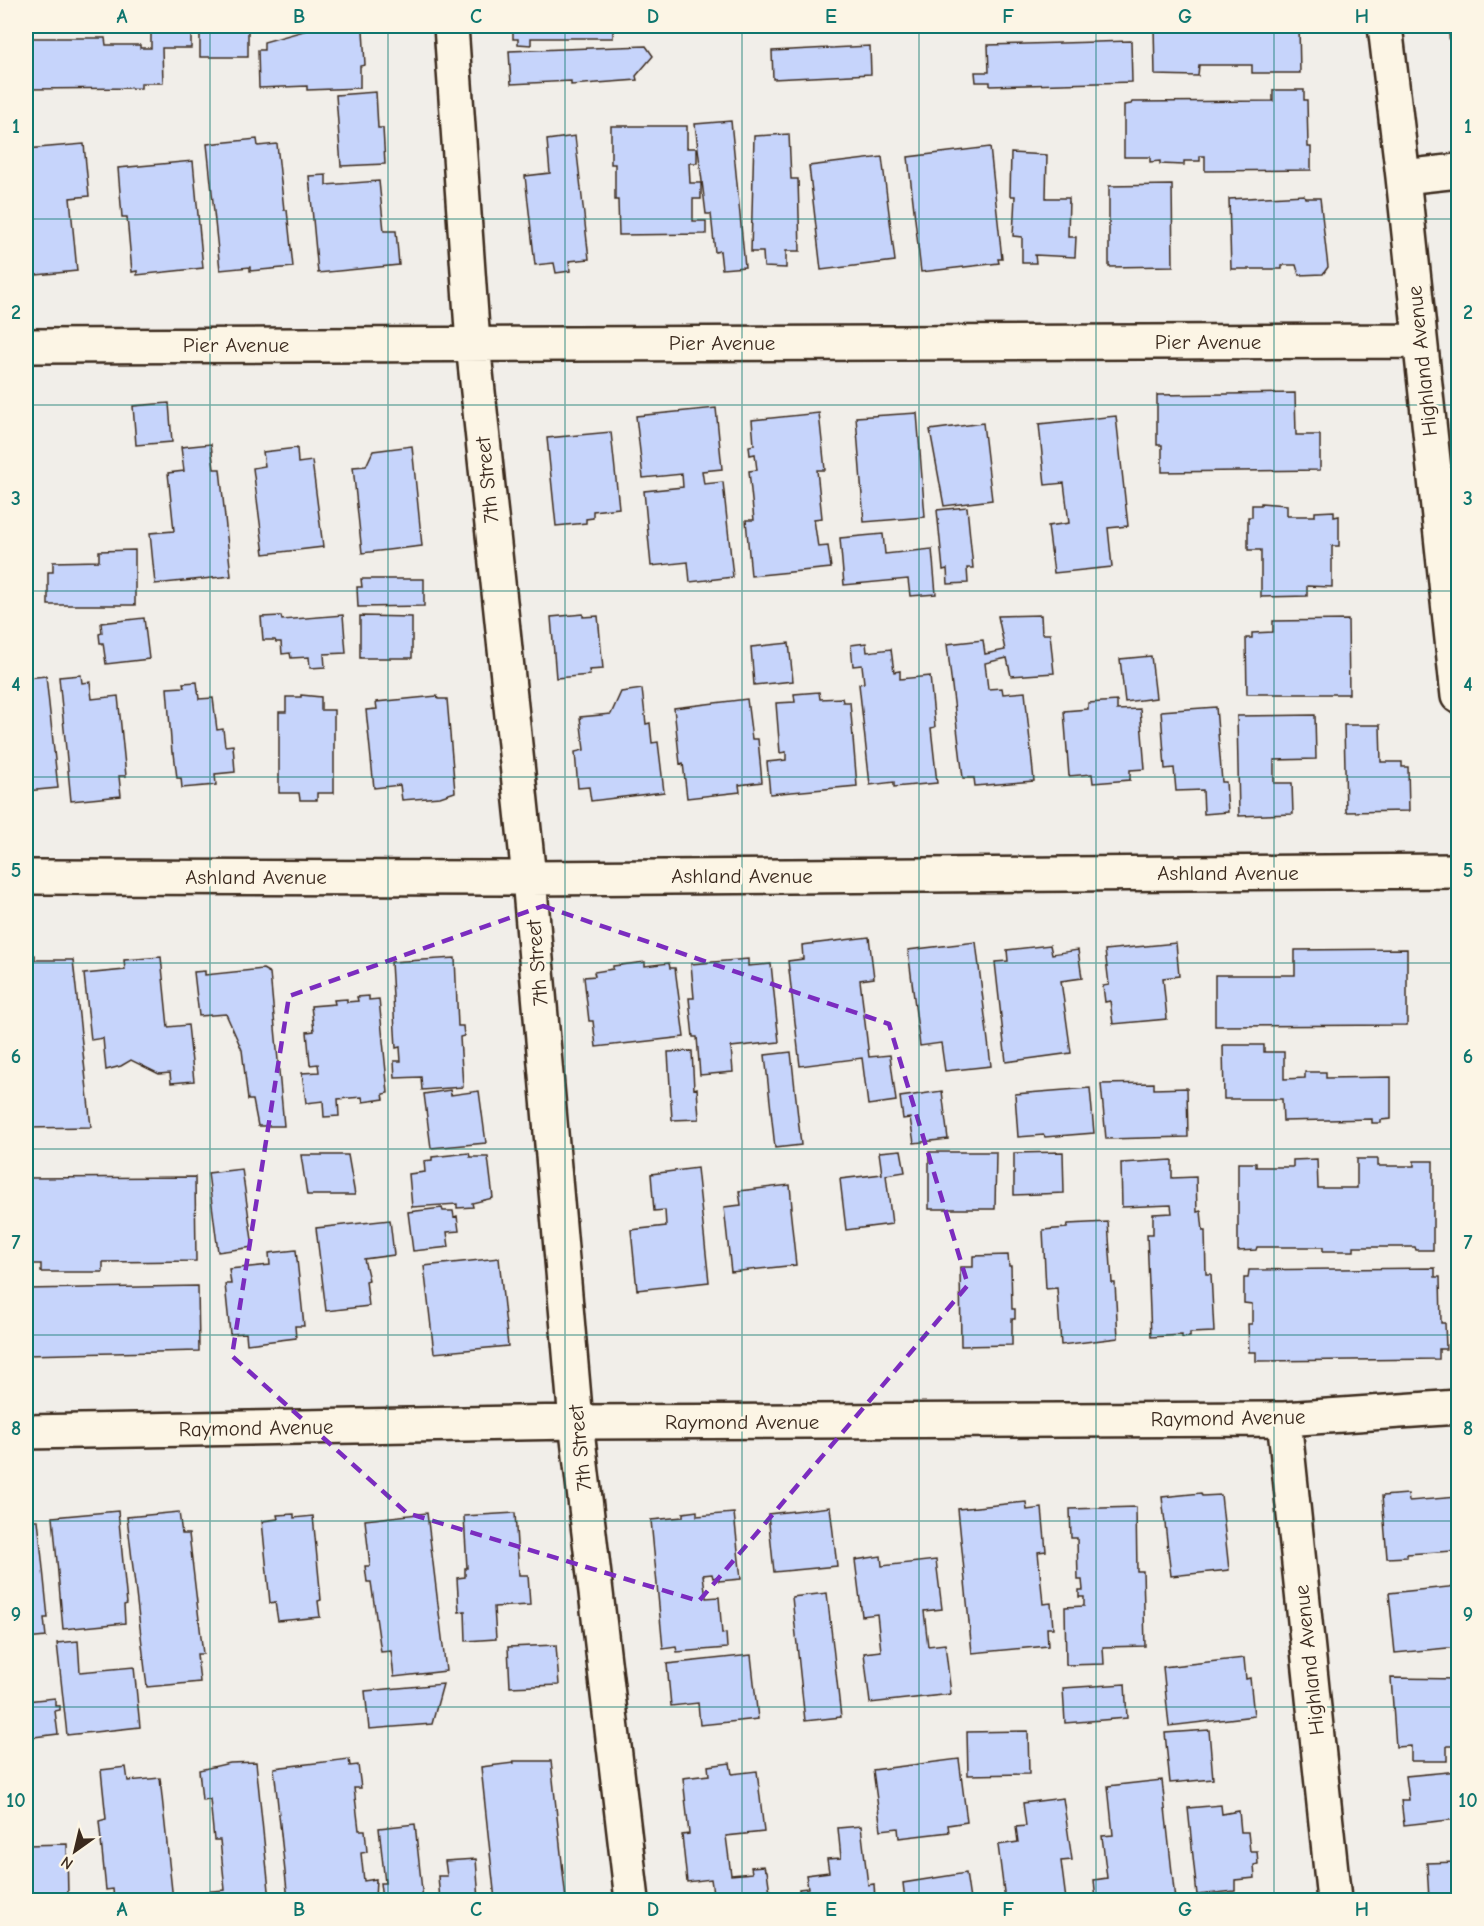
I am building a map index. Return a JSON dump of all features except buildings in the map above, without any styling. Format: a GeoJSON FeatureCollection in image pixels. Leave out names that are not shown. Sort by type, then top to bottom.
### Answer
{"type":"FeatureCollection","features":[{"type":"Feature","properties":{"kind":"street","name":"7th Street"},"geometry":{"type":"LineString","coordinates":[[451,26],[473,344],[529,878],[576,1422],[632,1900]]}},
{"type":"Feature","properties":{"kind":"street","name":"Highland Avenue"},"geometry":{"type":"LineString","coordinates":[[1385,26],[1458,696]]}},
{"type":"Feature","properties":{"kind":"street"},"geometry":{"type":"LineString","coordinates":[[1403,177],[1458,171]]}},
{"type":"Feature","properties":{"kind":"street","name":"Pier Avenue"},"geometry":{"type":"LineString","coordinates":[[26,346],[1419,341]]}},
{"type":"Feature","properties":{"kind":"street","name":"Ashland Avenue"},"geometry":{"type":"LineString","coordinates":[[26,877],[529,878],[1458,871]]}},
{"type":"Feature","properties":{"kind":"street","name":"Raymond Avenue"},"geometry":{"type":"LineString","coordinates":[[26,1432],[576,1422],[1284,1419],[1458,1407]]}},
{"type":"Feature","properties":{"kind":"street","name":"Highland Avenue"},"geometry":{"type":"LineString","coordinates":[[1284,1419],[1335,1900]]}},
{"type":"Feature","properties":{"kind":"highlighted area"},"geometry":{"type":"Polygon","coordinates":[[[543,906],[889,1024],[968,1285],[699,1601],[407,1513],[232,1356],[289,996],[543,906]]]}}]}
